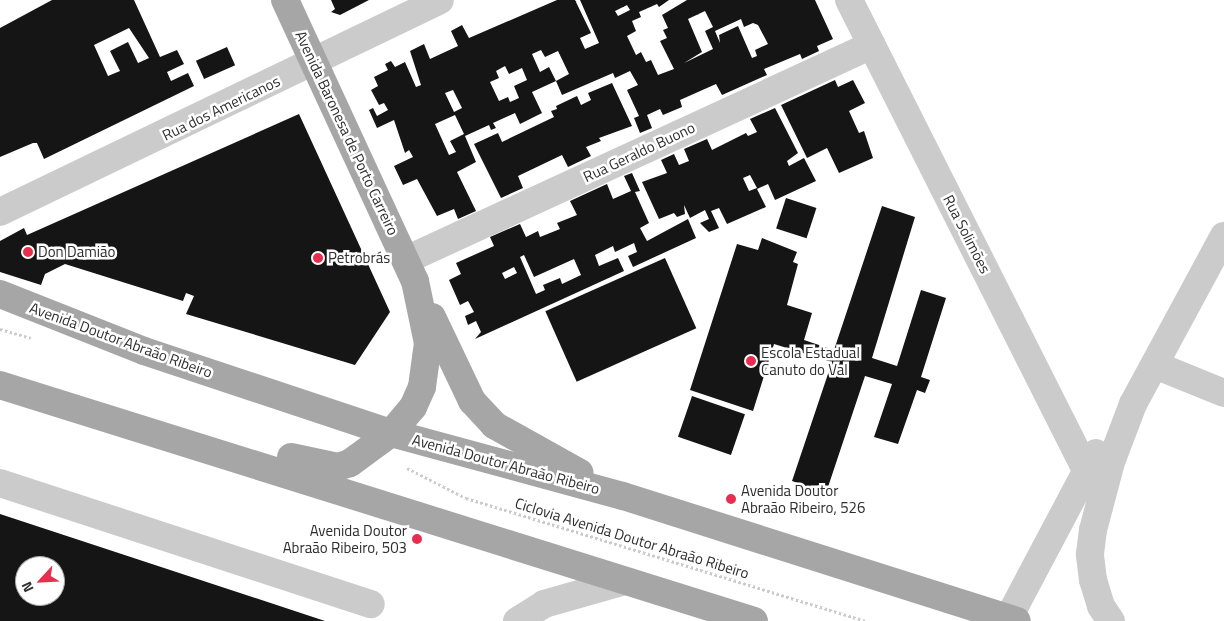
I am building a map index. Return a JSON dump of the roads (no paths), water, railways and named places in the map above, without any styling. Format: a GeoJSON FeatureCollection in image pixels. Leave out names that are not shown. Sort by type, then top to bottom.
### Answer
{"type":"FeatureCollection","features":[{"type":"Feature","properties":{"kind":"main road","name":"Avenida Baronesa de Porto Carreiro"},"geometry":{"type":"LineString","coordinates":[[211,451],[248,444],[316,465],[338,467],[350,463],[391,433],[413,407],[427,366],[428,343],[411,270],[285,0]]}},
{"type":"Feature","properties":{"kind":"main road"},"geometry":{"type":"LineString","coordinates":[[411,270],[472,401],[494,425],[623,496]]}},
{"type":"Feature","properties":{"kind":"main road","name":"Avenida Doutor Abraão Ribeiro"},"geometry":{"type":"LineString","coordinates":[[0,294],[144,351],[391,433],[623,496],[1010,620]]}},
{"type":"Feature","properties":{"kind":"main road"},"geometry":{"type":"LineString","coordinates":[[0,385],[754,621]]}},
{"type":"Feature","properties":{"kind":"street","name":"Rua dos Americanos"},"geometry":{"type":"LineString","coordinates":[[0,212],[314,63],[440,0]]}},
{"type":"Feature","properties":{"kind":"street","name":"Rua Solimões"},"geometry":{"type":"LineString","coordinates":[[850,0],[1085,468]]}},
{"type":"Feature","properties":{"kind":"street","name":"Rua Geraldo Buono"},"geometry":{"type":"LineString","coordinates":[[411,270],[872,45]]}},
{"type":"Feature","properties":{"kind":"street"},"geometry":{"type":"LineString","coordinates":[[1010,620],[1085,468],[1133,404],[1224,236]]}},
{"type":"Feature","properties":{"kind":"street"},"geometry":{"type":"LineString","coordinates":[[1155,365],[1224,393]]}},
{"type":"Feature","properties":{"kind":"street"},"geometry":{"type":"LineString","coordinates":[[1111,621],[1101,606],[1093,580],[1093,530],[1111,462],[1133,404]]}},
{"type":"Feature","properties":{"kind":"street"},"geometry":{"type":"LineString","coordinates":[[0,483],[371,604]]}},
{"type":"Feature","properties":{"kind":"street"},"geometry":{"type":"LineString","coordinates":[[517,621],[544,604],[625,581]]}},
{"type":"Feature","properties":{"kind":"place","name":"Don Damião"},"geometry":{"type":"Point","coordinates":[28,252]}},
{"type":"Feature","properties":{"kind":"place","name":"Petrobrás"},"geometry":{"type":"Point","coordinates":[318,258]}},
{"type":"Feature","properties":{"kind":"place","name":"Escola Estadual Canuto do Val"},"geometry":{"type":"Point","coordinates":[751,361]}},
{"type":"Feature","properties":{"kind":"place","name":"Avenida Doutor Abraão Ribeiro, 526"},"geometry":{"type":"Point","coordinates":[731,499]}},
{"type":"Feature","properties":{"kind":"place","name":"Avenida Doutor Abraão Ribeiro, 503"},"geometry":{"type":"Point","coordinates":[417,539]}}]}
